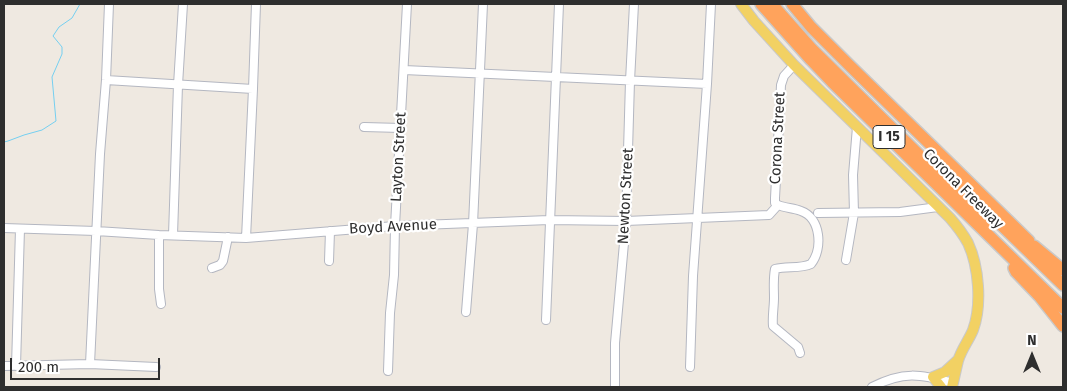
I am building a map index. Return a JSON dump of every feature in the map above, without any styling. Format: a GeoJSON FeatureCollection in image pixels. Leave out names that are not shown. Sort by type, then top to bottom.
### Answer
{"type":"FeatureCollection","features":[{"type":"Feature","properties":{"kind":"highway","name":"Corona Freeway"},"geometry":{"type":"LineString","coordinates":[[761,4],[832,82],[1063,308]]}},
{"type":"Feature","properties":{"kind":"highway"},"geometry":{"type":"LineString","coordinates":[[772,4],[811,48],[1063,299]]}},
{"type":"Feature","properties":{"kind":"highway"},"geometry":{"type":"LineString","coordinates":[[781,4],[839,66],[1063,285]]}},
{"type":"Feature","properties":{"kind":"highway","name":"Corona Freeway"},"geometry":{"type":"LineString","coordinates":[[792,4],[811,27],[849,65],[1063,274]]}},
{"type":"Feature","properties":{"kind":"highway"},"geometry":{"type":"LineString","coordinates":[[1034,246],[1063,270]]}},
{"type":"Feature","properties":{"kind":"highway"},"geometry":{"type":"LineString","coordinates":[[1009,255],[1016,272],[1040,297],[1063,326]]}},
{"type":"Feature","properties":{"kind":"main road"},"geometry":{"type":"LineString","coordinates":[[740,4],[794,65],[950,218],[967,242],[976,270],[978,298],[973,330],[958,360],[953,385]]}},
{"type":"Feature","properties":{"kind":"main road"},"geometry":{"type":"LineString","coordinates":[[941,387],[932,377],[945,372],[958,360]]}},
{"type":"Feature","properties":{"kind":"street"},"geometry":{"type":"LineString","coordinates":[[90,364],[109,4]]}},
{"type":"Feature","properties":{"kind":"street"},"geometry":{"type":"LineString","coordinates":[[173,235],[183,4]]}},
{"type":"Feature","properties":{"kind":"street"},"geometry":{"type":"LineString","coordinates":[[246,238],[256,4]]}},
{"type":"Feature","properties":{"kind":"street","name":"Layton Street"},"geometry":{"type":"LineString","coordinates":[[388,371],[407,4]]}},
{"type":"Feature","properties":{"kind":"street"},"geometry":{"type":"LineString","coordinates":[[466,312],[473,224],[483,4]]}},
{"type":"Feature","properties":{"kind":"street"},"geometry":{"type":"LineString","coordinates":[[546,320],[560,4]]}},
{"type":"Feature","properties":{"kind":"street","name":"Newton Street"},"geometry":{"type":"LineString","coordinates":[[615,387],[615,344],[626,221],[634,4]]}},
{"type":"Feature","properties":{"kind":"street"},"geometry":{"type":"LineString","coordinates":[[690,367],[693,276],[711,4]]}},
{"type":"Feature","properties":{"kind":"street","name":"Corona Street"},"geometry":{"type":"LineString","coordinates":[[794,65],[784,76],[781,85],[775,203],[808,214],[816,226],[818,244],[817,252],[811,264],[775,269],[772,317],[773,326],[798,347],[800,353]]}},
{"type":"Feature","properties":{"kind":"street"},"geometry":{"type":"LineString","coordinates":[[404,70],[707,84]]}},
{"type":"Feature","properties":{"kind":"street"},"geometry":{"type":"LineString","coordinates":[[106,80],[253,88]]}},
{"type":"Feature","properties":{"kind":"street"},"geometry":{"type":"LineString","coordinates":[[364,127],[401,128]]}},
{"type":"Feature","properties":{"kind":"street"},"geometry":{"type":"LineString","coordinates":[[846,260],[854,213],[853,175],[856,127]]}},
{"type":"Feature","properties":{"kind":"street","name":"Boyd Avenue"},"geometry":{"type":"LineString","coordinates":[[4,228],[246,238],[395,226],[549,220],[626,221],[768,215],[778,205]]}},
{"type":"Feature","properties":{"kind":"street"},"geometry":{"type":"LineString","coordinates":[[818,214],[900,212],[938,206]]}},
{"type":"Feature","properties":{"kind":"street"},"geometry":{"type":"LineString","coordinates":[[16,366],[20,229]]}},
{"type":"Feature","properties":{"kind":"street"},"geometry":{"type":"LineString","coordinates":[[329,261],[330,231]]}},
{"type":"Feature","properties":{"kind":"street"},"geometry":{"type":"LineString","coordinates":[[159,235],[159,289],[161,304]]}},
{"type":"Feature","properties":{"kind":"street"},"geometry":{"type":"LineString","coordinates":[[212,268],[220,265],[223,260],[228,237]]}},
{"type":"Feature","properties":{"kind":"street"},"geometry":{"type":"LineString","coordinates":[[4,366],[90,364],[156,366]]}},
{"type":"Feature","properties":{"kind":"street"},"geometry":{"type":"LineString","coordinates":[[872,387],[903,375],[932,377],[953,385]]}},
{"type":"Feature","properties":{"kind":"waterway"},"geometry":{"type":"LineString","coordinates":[[4,142],[42,130],[56,121],[52,77],[62,54],[62,47],[53,36],[59,27],[72,18],[80,4]]}}]}
